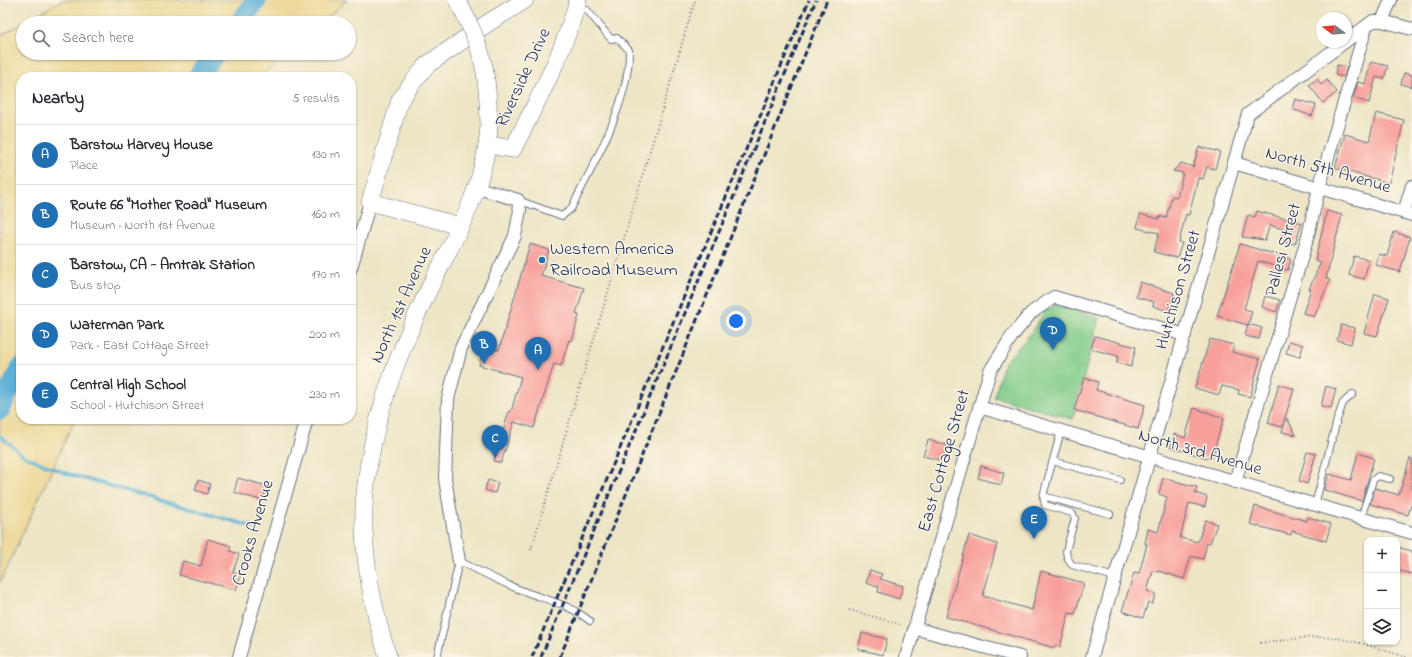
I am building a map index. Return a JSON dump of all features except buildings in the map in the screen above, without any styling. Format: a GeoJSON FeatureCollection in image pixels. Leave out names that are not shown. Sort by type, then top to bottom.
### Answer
{"type":"FeatureCollection","features":[{"type":"Feature","properties":{"kind":"main road","name":"North 1st Avenue"},"geometry":{"type":"LineString","coordinates":[[388,657],[380,630],[371,588],[365,536],[365,494],[372,445],[382,406],[407,334],[478,188],[488,145],[486,76],[483,61],[475,36],[457,0]]}},
{"type":"Feature","properties":{"kind":"main road"},"geometry":{"type":"LineString","coordinates":[[460,226],[370,202],[400,100],[413,82],[427,65],[488,23],[525,0]]}},
{"type":"Feature","properties":{"kind":"main road","name":"Riverside Drive"},"geometry":{"type":"LineString","coordinates":[[488,145],[512,149],[556,63],[572,23],[585,3]]}},
{"type":"Feature","properties":{"kind":"street"},"geometry":{"type":"LineString","coordinates":[[1391,0],[1382,21],[1412,29]]}},
{"type":"Feature","properties":{"kind":"street","name":"Hutchison Street"},"geometry":{"type":"LineString","coordinates":[[1092,657],[1149,457],[1186,335],[1248,114],[1366,26],[1374,21],[1382,21]]}},
{"type":"Feature","properties":{"kind":"street","name":"Pallesi Street"},"geometry":{"type":"LineString","coordinates":[[1235,482],[1308,236],[1319,188],[1366,26]]}},
{"type":"Feature","properties":{"kind":"street","name":"North 5th Avenue"},"geometry":{"type":"LineString","coordinates":[[1234,163],[1408,214]]}},
{"type":"Feature","properties":{"kind":"street"},"geometry":{"type":"LineString","coordinates":[[1408,214],[1412,186]]}},
{"type":"Feature","properties":{"kind":"street"},"geometry":{"type":"LineString","coordinates":[[459,561],[445,479],[448,399],[461,348],[515,236],[520,210],[518,200],[478,188]]}},
{"type":"Feature","properties":{"kind":"street"},"geometry":{"type":"LineString","coordinates":[[356,251],[370,202]]}},
{"type":"Feature","properties":{"kind":"street","name":"East Cottage Street"},"geometry":{"type":"LineString","coordinates":[[906,657],[990,371],[1012,336],[1031,313],[1054,297],[1186,335]]}},
{"type":"Feature","properties":{"kind":"street","name":"North 3rd Avenue"},"geometry":{"type":"LineString","coordinates":[[979,407],[1412,533]]}},
{"type":"Feature","properties":{"kind":"street","name":"Crooks Avenue"},"geometry":{"type":"LineString","coordinates":[[239,657],[306,424]]}},
{"type":"Feature","properties":{"kind":"street"},"geometry":{"type":"LineString","coordinates":[[914,628],[1000,654],[1020,657]]}},
{"type":"Feature","properties":{"kind":"lane"},"geometry":{"type":"LineString","coordinates":[[518,200],[562,216],[572,210],[614,121],[629,65],[629,50],[617,38],[611,39],[585,3]]}},
{"type":"Feature","properties":{"kind":"lane"},"geometry":{"type":"LineString","coordinates":[[1315,505],[1337,420],[1343,403],[1353,394]]}},
{"type":"Feature","properties":{"kind":"lane"},"geometry":{"type":"LineString","coordinates":[[1061,431],[1043,496],[1045,506],[1072,513],[1075,518],[1066,551],[1067,557],[1072,565],[1115,577]]}},
{"type":"Feature","properties":{"kind":"lane"},"geometry":{"type":"LineString","coordinates":[[1053,461],[1120,480]]}},
{"type":"Feature","properties":{"kind":"lane"},"geometry":{"type":"LineString","coordinates":[[1361,518],[1373,480],[1378,476],[1390,479]]}},
{"type":"Feature","properties":{"kind":"lane"},"geometry":{"type":"LineString","coordinates":[[1043,496],[1110,514]]}},
{"type":"Feature","properties":{"kind":"lane"},"geometry":{"type":"LineString","coordinates":[[437,657],[459,561],[518,589],[556,601],[578,611],[590,621]]}},
{"type":"Feature","properties":{"kind":"path"},"geometry":{"type":"LineString","coordinates":[[531,550],[695,0]]}},
{"type":"Feature","properties":{"kind":"path"},"geometry":{"type":"LineString","coordinates":[[850,610],[914,628]]}},
{"type":"Feature","properties":{"kind":"path"},"geometry":{"type":"LineString","coordinates":[[1260,643],[1291,639],[1334,638],[1362,643],[1406,657]]}},
{"type":"Feature","properties":{"kind":"green space"},"geometry":{"type":"Polygon","coordinates":[[[1059,304],[1099,318],[1073,419],[994,397],[1004,363],[1027,338],[1045,311],[1059,304]]]}},
{"type":"Feature","properties":{"kind":"sand"},"geometry":{"type":"Polygon","coordinates":[[[62,0],[347,0],[329,16],[35,16],[62,0]]]}},
{"type":"Feature","properties":{"kind":"sand"},"geometry":{"type":"Polygon","coordinates":[[[16,27],[16,60],[279,60],[266,72],[16,72],[16,424],[73,424],[0,583],[0,36],[16,27]]]}},
{"type":"Feature","properties":{"kind":"waterway"},"geometry":{"type":"LineString","coordinates":[[244,16],[257,0]]}},
{"type":"Feature","properties":{"kind":"waterway"},"geometry":{"type":"LineString","coordinates":[[201,72],[210,60]]}},
{"type":"Feature","properties":{"kind":"waterway"},"geometry":{"type":"LineString","coordinates":[[0,410],[16,377]]}},
{"type":"Feature","properties":{"kind":"waterway"},"geometry":{"type":"LineString","coordinates":[[0,436],[24,456],[68,474],[254,527]]}},
{"type":"Feature","properties":{"kind":"railway"},"geometry":{"type":"LineString","coordinates":[[532,657],[809,0]]}},
{"type":"Feature","properties":{"kind":"railway"},"geometry":{"type":"LineString","coordinates":[[541,657],[816,0]]}},
{"type":"Feature","properties":{"kind":"railway"},"geometry":{"type":"LineString","coordinates":[[560,657],[827,0]]}},
{"type":"Feature","properties":{"kind":"place","name":"Western America Railroad Museum"},"geometry":{"type":"Point","coordinates":[542,260]}},
{"type":"Feature","properties":{"kind":"place","name":"Waterman Park"},"geometry":{"type":"Point","coordinates":[1053,350]}},
{"type":"Feature","properties":{"kind":"place","name":"Route 66 \"Mother Road\" Museum"},"geometry":{"type":"Point","coordinates":[484,364]}},
{"type":"Feature","properties":{"kind":"place","name":"Barstow Harvey House"},"geometry":{"type":"Point","coordinates":[538,370]}},
{"type":"Feature","properties":{"kind":"place","name":"Barstow, CA - Amtrak Station"},"geometry":{"type":"Point","coordinates":[495,458]}},
{"type":"Feature","properties":{"kind":"place","name":"Central High School"},"geometry":{"type":"Point","coordinates":[1034,539]}}]}
